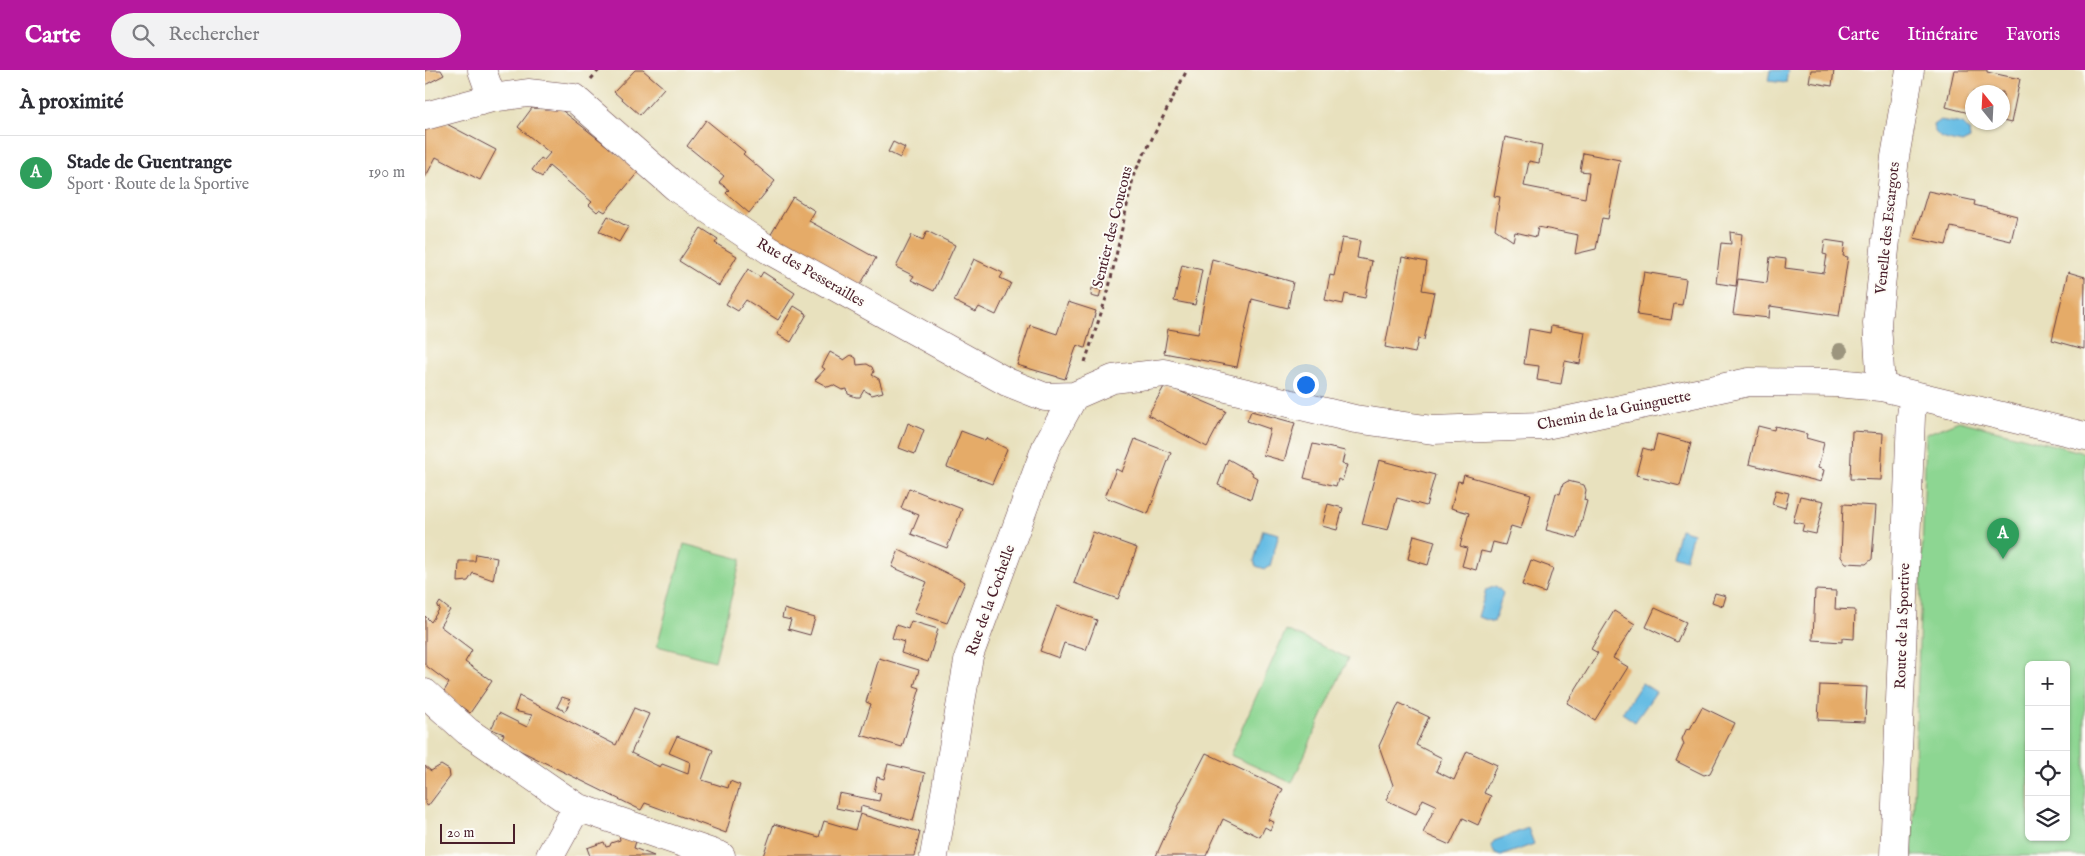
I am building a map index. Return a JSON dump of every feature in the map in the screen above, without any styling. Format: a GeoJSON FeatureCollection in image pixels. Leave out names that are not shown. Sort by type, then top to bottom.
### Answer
{"type":"FeatureCollection","features":[{"type":"Feature","properties":{"kind":"street"},"geometry":{"type":"LineString","coordinates":[[425,116],[492,98],[482,70]]}},
{"type":"Feature","properties":{"kind":"street","name":"Venelle des Escargots"},"geometry":{"type":"LineString","coordinates":[[1881,388],[1877,323],[1895,157],[1910,70]]}},
{"type":"Feature","properties":{"kind":"street","name":"Rue des Pesserailles"},"geometry":{"type":"LineString","coordinates":[[492,98],[527,93],[574,98],[678,189],[769,250],[1007,382],[1045,396],[1075,396]]}},
{"type":"Feature","properties":{"kind":"street","name":"Chemin de la Guinguette"},"geometry":{"type":"LineString","coordinates":[[1075,396],[1113,379],[1164,372],[1355,419],[1433,430],[1541,426],[1749,382],[1836,383],[1881,388],[1914,395],[2085,436]]}},
{"type":"Feature","properties":{"kind":"street","name":"Route de la Sportive"},"geometry":{"type":"LineString","coordinates":[[1894,856],[1911,416],[1914,395]]}},
{"type":"Feature","properties":{"kind":"street","name":"Rue de la Cochelle"},"geometry":{"type":"LineString","coordinates":[[933,856],[969,656],[1046,447],[1075,396]]}},
{"type":"Feature","properties":{"kind":"street"},"geometry":{"type":"LineString","coordinates":[[425,693],[467,730],[577,808],[721,856]]}},
{"type":"Feature","properties":{"kind":"street"},"geometry":{"type":"LineString","coordinates":[[550,856],[577,808]]}},
{"type":"Feature","properties":{"kind":"path","name":"Sentier des Coucous"},"geometry":{"type":"LineString","coordinates":[[1075,396],[1108,292],[1134,174],[1187,70]]}},
{"type":"Feature","properties":{"kind":"green space"},"geometry":{"type":"Polygon","coordinates":[[[1959,421],[2085,453],[2085,856],[1912,856],[1926,434],[1959,421]]]}},
{"type":"Feature","properties":{"kind":"green space"},"geometry":{"type":"Polygon","coordinates":[[[684,544],[741,559],[715,661],[657,646],[684,544]]]}},
{"type":"Feature","properties":{"kind":"green space"},"geometry":{"type":"Polygon","coordinates":[[[1286,630],[1348,658],[1292,783],[1230,755],[1286,630]]]}},
{"type":"Feature","properties":{"kind":"water"},"geometry":{"type":"Polygon","coordinates":[[[1770,70],[1788,70],[1786,83],[1768,81],[1770,70]]]}},
{"type":"Feature","properties":{"kind":"water"},"geometry":{"type":"Polygon","coordinates":[[[1940,120],[1963,124],[1965,130],[1969,130],[1970,139],[1962,143],[1948,140],[1937,134],[1933,125],[1940,120]]]}},
{"type":"Feature","properties":{"kind":"water"},"geometry":{"type":"Polygon","coordinates":[[[1680,529],[1693,533],[1685,560],[1673,556],[1680,529]]]}},
{"type":"Feature","properties":{"kind":"water"},"geometry":{"type":"Polygon","coordinates":[[[1263,530],[1279,534],[1270,566],[1265,569],[1256,566],[1254,561],[1263,530]]]}},
{"type":"Feature","properties":{"kind":"water"},"geometry":{"type":"Polygon","coordinates":[[[1496,586],[1503,593],[1494,622],[1478,617],[1486,590],[1496,586]]]}},
{"type":"Feature","properties":{"kind":"water"},"geometry":{"type":"Polygon","coordinates":[[[1642,683],[1656,692],[1635,722],[1622,713],[1642,683]]]}},
{"type":"Feature","properties":{"kind":"water"},"geometry":{"type":"Polygon","coordinates":[[[1528,828],[1534,844],[1501,856],[1495,854],[1491,846],[1494,841],[1528,828]]]}},
{"type":"Feature","properties":{"kind":"building"},"geometry":{"type":"Polygon","coordinates":[[[425,70],[441,70],[444,75],[425,85],[425,70]]]}},
{"type":"Feature","properties":{"kind":"building"},"geometry":{"type":"Polygon","coordinates":[[[635,70],[643,70],[664,88],[640,115],[614,92],[635,70]]]}},
{"type":"Feature","properties":{"kind":"building"},"geometry":{"type":"Polygon","coordinates":[[[1811,70],[1834,70],[1832,86],[1809,82],[1811,70]]]}},
{"type":"Feature","properties":{"kind":"building"},"geometry":{"type":"Polygon","coordinates":[[[1954,70],[1987,70],[1987,72],[2020,79],[2011,123],[2010,85],[1965,85],[1965,112],[1946,107],[1954,70]]]}},
{"type":"Feature","properties":{"kind":"building"},"geometry":{"type":"Polygon","coordinates":[[[532,108],[559,108],[639,171],[605,212],[600,209],[597,212],[589,205],[592,202],[549,166],[542,177],[532,170],[541,158],[544,160],[550,153],[518,127],[532,108]]]}},
{"type":"Feature","properties":{"kind":"building"},"geometry":{"type":"Polygon","coordinates":[[[706,120],[745,152],[743,154],[775,181],[749,213],[726,193],[729,190],[719,182],[724,176],[687,146],[706,120]]]}},
{"type":"Feature","properties":{"kind":"building"},"geometry":{"type":"Polygon","coordinates":[[[443,122],[496,150],[480,180],[436,157],[425,178],[425,130],[427,127],[443,122]]]}},
{"type":"Feature","properties":{"kind":"building"},"geometry":{"type":"Polygon","coordinates":[[[1505,137],[1542,145],[1539,163],[1529,161],[1524,186],[1585,198],[1589,172],[1580,171],[1583,153],[1620,160],[1608,219],[1602,218],[1596,249],[1575,254],[1578,235],[1538,227],[1536,237],[1515,232],[1513,241],[1495,229],[1500,197],[1494,196],[1505,137]]]}},
{"type":"Feature","properties":{"kind":"building"},"geometry":{"type":"Polygon","coordinates":[[[893,142],[905,148],[900,158],[888,152],[893,142]]]}},
{"type":"Feature","properties":{"kind":"building"},"geometry":{"type":"Polygon","coordinates":[[[1928,191],[1975,201],[1974,205],[2017,216],[2011,241],[1951,227],[1946,245],[1914,238],[1928,191]]]}},
{"type":"Feature","properties":{"kind":"building"},"geometry":{"type":"Polygon","coordinates":[[[793,197],[815,211],[809,221],[876,258],[859,287],[770,236],[793,197]]]}},
{"type":"Feature","properties":{"kind":"building"},"geometry":{"type":"Polygon","coordinates":[[[608,216],[628,227],[619,242],[599,231],[608,216]]]}},
{"type":"Feature","properties":{"kind":"building"},"geometry":{"type":"Polygon","coordinates":[[[701,228],[718,239],[715,243],[737,256],[719,286],[679,261],[701,228]]]}},
{"type":"Feature","properties":{"kind":"building"},"geometry":{"type":"Polygon","coordinates":[[[927,231],[955,245],[934,291],[911,280],[914,276],[896,267],[912,235],[923,240],[927,231]]]}},
{"type":"Feature","properties":{"kind":"building"},"geometry":{"type":"Polygon","coordinates":[[[1730,232],[1742,234],[1736,286],[1716,283],[1721,243],[1731,244],[1730,232]]]}},
{"type":"Feature","properties":{"kind":"building"},"geometry":{"type":"Polygon","coordinates":[[[1342,238],[1360,241],[1357,258],[1372,261],[1365,298],[1345,294],[1343,304],[1325,300],[1330,275],[1334,276],[1342,238]]]}},
{"type":"Feature","properties":{"kind":"building"},"geometry":{"type":"Polygon","coordinates":[[[1825,240],[1845,243],[1843,256],[1848,257],[1839,316],[1770,306],[1769,318],[1733,314],[1738,279],[1767,283],[1770,257],[1786,259],[1785,268],[1824,273],[1827,255],[1823,254],[1825,240]]]}},
{"type":"Feature","properties":{"kind":"building"},"geometry":{"type":"Polygon","coordinates":[[[1402,257],[1427,262],[1422,290],[1434,292],[1424,340],[1418,339],[1415,353],[1385,347],[1402,257]]]}},
{"type":"Feature","properties":{"kind":"building"},"geometry":{"type":"Polygon","coordinates":[[[974,259],[1003,273],[1000,278],[1011,283],[996,315],[979,307],[976,312],[954,301],[974,259]]]}},
{"type":"Feature","properties":{"kind":"building"},"geometry":{"type":"Polygon","coordinates":[[[1212,259],[1293,282],[1288,308],[1252,299],[1237,367],[1164,353],[1168,329],[1198,334],[1212,259]]]}},
{"type":"Feature","properties":{"kind":"building"},"geometry":{"type":"Polygon","coordinates":[[[1182,265],[1202,270],[1195,305],[1174,301],[1182,265]]]}},
{"type":"Feature","properties":{"kind":"building"},"geometry":{"type":"Polygon","coordinates":[[[748,269],[760,277],[763,272],[795,293],[778,320],[746,300],[738,311],[726,304],[748,269]]]}},
{"type":"Feature","properties":{"kind":"building"},"geometry":{"type":"Polygon","coordinates":[[[1644,272],[1686,279],[1682,305],[1674,304],[1671,320],[1637,315],[1644,272]]]}},
{"type":"Feature","properties":{"kind":"building"},"geometry":{"type":"Polygon","coordinates":[[[2068,272],[2085,277],[2084,349],[2052,340],[2068,272]]]}},
{"type":"Feature","properties":{"kind":"building"},"geometry":{"type":"Polygon","coordinates":[[[1092,288],[1101,290],[1099,298],[1091,296],[1092,288]]]}},
{"type":"Feature","properties":{"kind":"building"},"geometry":{"type":"Polygon","coordinates":[[[1068,302],[1096,311],[1085,348],[1077,345],[1065,379],[1017,365],[1030,325],[1057,334],[1068,302]]]}},
{"type":"Feature","properties":{"kind":"building"},"geometry":{"type":"Polygon","coordinates":[[[794,306],[807,314],[791,342],[777,334],[794,306]]]}},
{"type":"Feature","properties":{"kind":"building"},"geometry":{"type":"Polygon","coordinates":[[[1551,326],[1585,332],[1580,364],[1565,361],[1561,384],[1537,380],[1539,366],[1524,364],[1529,329],[1550,333],[1551,326]]]}},
{"type":"Feature","properties":{"kind":"building"},"geometry":{"type":"Polygon","coordinates":[[[830,352],[844,360],[851,355],[856,358],[857,365],[867,364],[872,367],[874,372],[872,375],[879,379],[883,392],[872,395],[864,390],[860,397],[856,397],[848,394],[847,389],[842,390],[833,385],[828,387],[815,380],[825,369],[822,367],[830,352]]]}},
{"type":"Feature","properties":{"kind":"building"},"geometry":{"type":"Polygon","coordinates":[[[1165,385],[1226,411],[1207,447],[1148,415],[1165,385]]]}},
{"type":"Feature","properties":{"kind":"building"},"geometry":{"type":"Polygon","coordinates":[[[1251,411],[1295,423],[1284,461],[1263,455],[1270,429],[1247,421],[1251,411]]]}},
{"type":"Feature","properties":{"kind":"building"},"geometry":{"type":"Polygon","coordinates":[[[908,423],[924,430],[915,454],[899,448],[908,423]]]}},
{"type":"Feature","properties":{"kind":"building"},"geometry":{"type":"Polygon","coordinates":[[[1758,426],[1774,430],[1775,426],[1807,434],[1806,438],[1824,443],[1818,468],[1824,470],[1821,482],[1749,464],[1758,426]]]}},
{"type":"Feature","properties":{"kind":"building"},"geometry":{"type":"Polygon","coordinates":[[[961,431],[985,440],[986,438],[1007,449],[992,484],[947,467],[961,431]]]}},
{"type":"Feature","properties":{"kind":"building"},"geometry":{"type":"Polygon","coordinates":[[[1852,431],[1883,433],[1881,480],[1850,479],[1852,431]]]}},
{"type":"Feature","properties":{"kind":"building"},"geometry":{"type":"Polygon","coordinates":[[[1657,434],[1691,443],[1680,486],[1636,475],[1643,448],[1653,451],[1657,434]]]}},
{"type":"Feature","properties":{"kind":"building"},"geometry":{"type":"Polygon","coordinates":[[[1135,439],[1171,453],[1148,514],[1105,497],[1116,469],[1122,472],[1135,439]]]}},
{"type":"Feature","properties":{"kind":"building"},"geometry":{"type":"Polygon","coordinates":[[[1313,444],[1345,451],[1342,464],[1347,465],[1342,481],[1338,479],[1336,486],[1304,478],[1313,444]]]}},
{"type":"Feature","properties":{"kind":"building"},"geometry":{"type":"Polygon","coordinates":[[[1228,459],[1253,473],[1252,475],[1257,478],[1251,499],[1218,485],[1228,459]]]}},
{"type":"Feature","properties":{"kind":"building"},"geometry":{"type":"Polygon","coordinates":[[[1379,460],[1435,475],[1426,506],[1397,498],[1388,530],[1362,524],[1379,460]]]}},
{"type":"Feature","properties":{"kind":"building"},"geometry":{"type":"Polygon","coordinates":[[[1464,475],[1531,494],[1521,529],[1511,526],[1505,545],[1493,542],[1490,553],[1481,551],[1476,570],[1462,566],[1467,548],[1460,546],[1469,513],[1451,508],[1458,481],[1462,482],[1464,475]]]}},
{"type":"Feature","properties":{"kind":"building"},"geometry":{"type":"Polygon","coordinates":[[[1568,481],[1584,485],[1586,490],[1584,500],[1587,501],[1577,538],[1546,530],[1556,493],[1560,494],[1563,484],[1568,481]]]}},
{"type":"Feature","properties":{"kind":"building"},"geometry":{"type":"Polygon","coordinates":[[[909,488],[962,509],[947,548],[911,534],[919,515],[901,508],[909,488]]]}},
{"type":"Feature","properties":{"kind":"building"},"geometry":{"type":"Polygon","coordinates":[[[1776,490],[1789,493],[1785,508],[1772,504],[1776,490]]]}},
{"type":"Feature","properties":{"kind":"building"},"geometry":{"type":"Polygon","coordinates":[[[1800,496],[1824,501],[1816,534],[1802,531],[1804,524],[1793,522],[1800,496]]]}},
{"type":"Feature","properties":{"kind":"building"},"geometry":{"type":"Polygon","coordinates":[[[1328,504],[1343,508],[1337,530],[1322,526],[1328,504]]]}},
{"type":"Feature","properties":{"kind":"building"},"geometry":{"type":"Polygon","coordinates":[[[1843,504],[1876,506],[1872,559],[1866,564],[1846,563],[1841,557],[1843,504]]]}},
{"type":"Feature","properties":{"kind":"building"},"geometry":{"type":"Polygon","coordinates":[[[1093,532],[1137,548],[1118,599],[1074,583],[1093,532]]]}},
{"type":"Feature","properties":{"kind":"building"},"geometry":{"type":"Polygon","coordinates":[[[1414,535],[1435,541],[1428,565],[1408,559],[1414,535]]]}},
{"type":"Feature","properties":{"kind":"building"},"geometry":{"type":"Polygon","coordinates":[[[899,550],[965,582],[947,623],[914,612],[927,582],[892,567],[899,550]]]}},
{"type":"Feature","properties":{"kind":"building"},"geometry":{"type":"Polygon","coordinates":[[[476,554],[497,558],[493,580],[473,573],[468,581],[458,582],[459,561],[475,561],[476,554]]]}},
{"type":"Feature","properties":{"kind":"building"},"geometry":{"type":"Polygon","coordinates":[[[1531,560],[1553,568],[1545,593],[1522,585],[1531,560]]]}},
{"type":"Feature","properties":{"kind":"building"},"geometry":{"type":"Polygon","coordinates":[[[1815,590],[1836,591],[1835,609],[1855,610],[1854,639],[1842,638],[1842,642],[1813,640],[1815,590]]]}},
{"type":"Feature","properties":{"kind":"building"},"geometry":{"type":"Polygon","coordinates":[[[1715,593],[1726,596],[1723,606],[1712,602],[1715,593]]]}},
{"type":"Feature","properties":{"kind":"building"},"geometry":{"type":"Polygon","coordinates":[[[440,602],[450,610],[440,626],[472,650],[465,662],[492,681],[470,713],[443,693],[449,683],[425,665],[425,616],[431,622],[440,608],[437,607],[440,602]]]}},
{"type":"Feature","properties":{"kind":"building"},"geometry":{"type":"Polygon","coordinates":[[[1057,606],[1097,620],[1086,650],[1064,643],[1059,658],[1040,651],[1057,606]]]}},
{"type":"Feature","properties":{"kind":"building"},"geometry":{"type":"Polygon","coordinates":[[[1655,608],[1686,622],[1677,642],[1646,627],[1655,608]]]}},
{"type":"Feature","properties":{"kind":"building"},"geometry":{"type":"Polygon","coordinates":[[[784,609],[815,618],[810,635],[788,629],[791,620],[782,618],[784,609]]]}},
{"type":"Feature","properties":{"kind":"building"},"geometry":{"type":"Polygon","coordinates":[[[1614,611],[1635,624],[1613,658],[1628,667],[1595,720],[1567,703],[1598,653],[1591,649],[1614,611]]]}},
{"type":"Feature","properties":{"kind":"building"},"geometry":{"type":"Polygon","coordinates":[[[911,621],[938,629],[928,662],[901,653],[904,642],[892,638],[896,625],[908,629],[911,621]]]}},
{"type":"Feature","properties":{"kind":"building"},"geometry":{"type":"Polygon","coordinates":[[[879,658],[919,670],[914,686],[920,688],[902,747],[861,735],[871,704],[866,702],[879,658]]]}},
{"type":"Feature","properties":{"kind":"building"},"geometry":{"type":"Polygon","coordinates":[[[1820,685],[1867,687],[1865,722],[1818,720],[1820,685]]]}},
{"type":"Feature","properties":{"kind":"building"},"geometry":{"type":"Polygon","coordinates":[[[519,696],[616,745],[634,708],[649,714],[631,753],[660,767],[662,764],[688,774],[690,762],[669,753],[677,736],[713,750],[702,780],[728,788],[730,781],[740,785],[726,833],[645,803],[641,810],[519,750],[502,738],[504,734],[491,729],[499,713],[527,727],[532,715],[514,711],[519,696]]]}},
{"type":"Feature","properties":{"kind":"building"},"geometry":{"type":"Polygon","coordinates":[[[562,697],[571,700],[565,711],[557,707],[562,697]]]}},
{"type":"Feature","properties":{"kind":"building"},"geometry":{"type":"Polygon","coordinates":[[[1399,703],[1429,717],[1416,745],[1442,758],[1436,771],[1454,780],[1467,751],[1497,765],[1484,793],[1491,796],[1478,825],[1463,818],[1450,845],[1423,833],[1436,805],[1423,799],[1416,814],[1386,800],[1393,785],[1379,746],[1399,703]]]}},
{"type":"Feature","properties":{"kind":"building"},"geometry":{"type":"Polygon","coordinates":[[[1702,707],[1735,723],[1710,773],[1704,775],[1676,761],[1684,744],[1682,739],[1687,728],[1690,729],[1702,707]]]}},
{"type":"Feature","properties":{"kind":"building"},"geometry":{"type":"Polygon","coordinates":[[[1206,753],[1283,789],[1268,820],[1274,822],[1270,830],[1265,827],[1260,837],[1223,819],[1206,856],[1156,856],[1178,807],[1206,753]]]}},
{"type":"Feature","properties":{"kind":"building"},"geometry":{"type":"Polygon","coordinates":[[[888,764],[925,773],[913,821],[861,806],[860,813],[836,808],[839,793],[879,801],[881,793],[874,792],[877,777],[884,779],[888,764]]]}},
{"type":"Feature","properties":{"kind":"building"},"geometry":{"type":"Polygon","coordinates":[[[441,765],[449,770],[450,777],[428,806],[425,804],[425,766],[431,771],[441,765]]]}},
{"type":"Feature","properties":{"kind":"building"},"geometry":{"type":"Polygon","coordinates":[[[860,814],[920,832],[914,856],[763,856],[774,824],[819,837],[824,821],[855,830],[860,814]]]}},
{"type":"Feature","properties":{"kind":"building"},"geometry":{"type":"Polygon","coordinates":[[[619,835],[636,841],[634,848],[654,856],[590,856],[587,848],[604,842],[606,847],[610,846],[611,843],[620,840],[619,835]]]}},
{"type":"Feature","properties":{"kind":"place","name":"Stade de Guentrange"},"geometry":{"type":"Point","coordinates":[2003,559]}}]}
